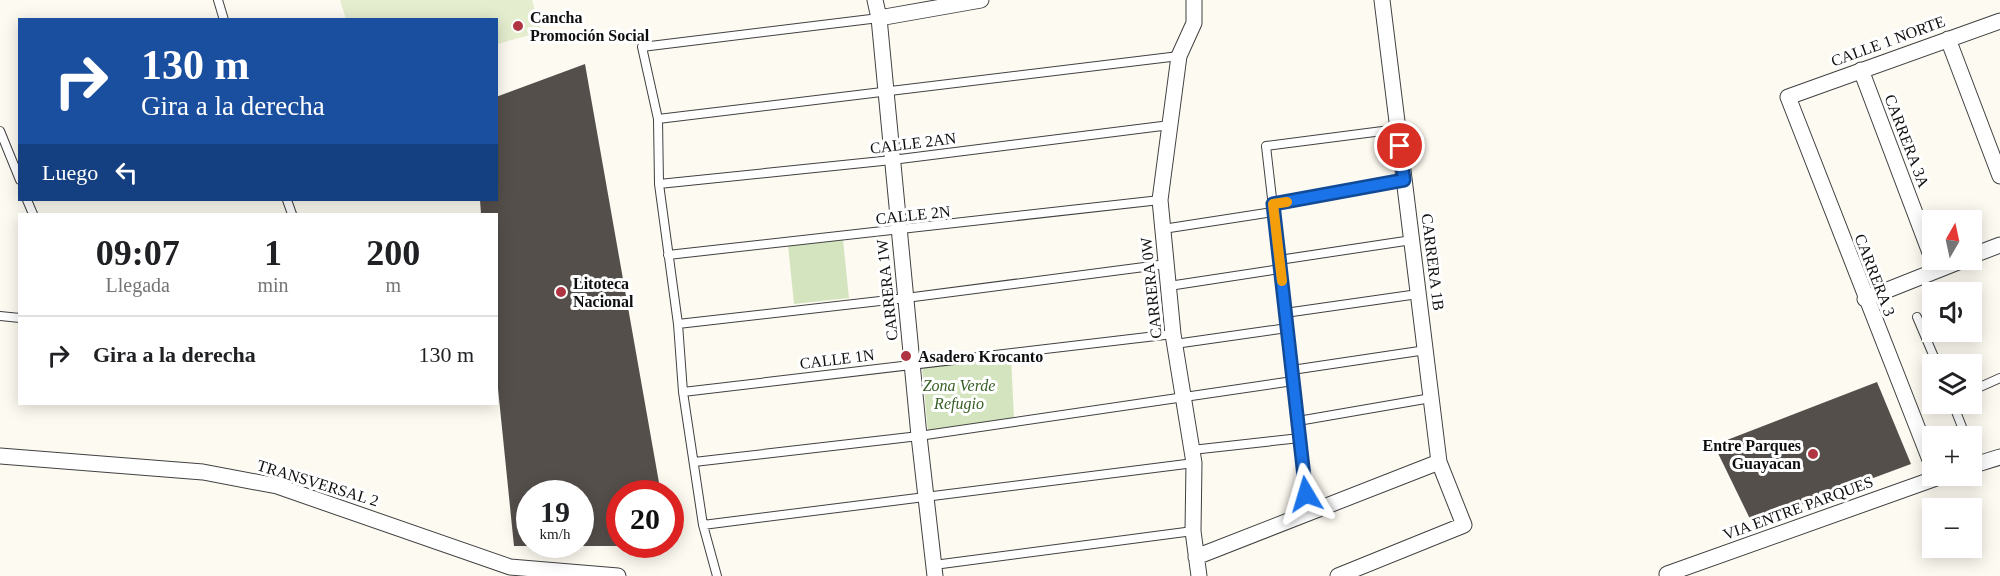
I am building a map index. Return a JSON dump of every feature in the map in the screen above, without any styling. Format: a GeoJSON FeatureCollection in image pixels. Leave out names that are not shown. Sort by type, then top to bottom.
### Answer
{"type":"FeatureCollection","features":[{"type":"Feature","properties":{"kind":"street","name":"CARRERA 1W"},"geometry":{"type":"LineString","coordinates":[[875,0],[879,18],[898,230],[935,570]]}},
{"type":"Feature","properties":{"kind":"street"},"geometry":{"type":"LineString","coordinates":[[879,18],[981,0]]}},
{"type":"Feature","properties":{"kind":"street","name":"CARRERA 0W"},"geometry":{"type":"LineString","coordinates":[[1194,0],[1194,23],[1179,56],[1160,200],[1174,339],[1193,456],[1193,531],[1198,576]]}},
{"type":"Feature","properties":{"kind":"street","name":"CARRERA 1B"},"geometry":{"type":"LineString","coordinates":[[1338,576],[1464,525],[1439,462],[1382,0]]}},
{"type":"Feature","properties":{"kind":"street","name":"CALLE 1 NORTE"},"geometry":{"type":"LineString","coordinates":[[1788,96],[2000,21]]}},
{"type":"Feature","properties":{"kind":"street"},"geometry":{"type":"LineString","coordinates":[[1948,39],[2000,176]]}},
{"type":"Feature","properties":{"kind":"street","name":"CARRERA 3A"},"geometry":{"type":"LineString","coordinates":[[1861,70],[1922,230]]}},
{"type":"Feature","properties":{"kind":"street","name":"CARRERA 3"},"geometry":{"type":"LineString","coordinates":[[1788,96],[1865,299],[1922,437]]}},
{"type":"Feature","properties":{"kind":"street"},"geometry":{"type":"LineString","coordinates":[[1982,252],[2000,245]]}},
{"type":"Feature","properties":{"kind":"street"},"geometry":{"type":"LineString","coordinates":[[1865,299],[1922,268]]}},
{"type":"Feature","properties":{"kind":"street","name":"TRANSVERSAL 2"},"geometry":{"type":"LineString","coordinates":[[0,456],[203,472],[266,484],[383,521],[510,567],[618,576]]}},
{"type":"Feature","properties":{"kind":"street"},"geometry":{"type":"LineString","coordinates":[[1982,463],[2000,458]]}},
{"type":"Feature","properties":{"kind":"street"},"geometry":{"type":"LineString","coordinates":[[1196,557],[1439,462]]}},
{"type":"Feature","properties":{"kind":"street","name":"VIA ENTRE PARQUES"},"geometry":{"type":"LineString","coordinates":[[1667,574],[1922,479]]}},
{"type":"Feature","properties":{"kind":"lane"},"geometry":{"type":"LineString","coordinates":[[218,0],[223,18]]}},
{"type":"Feature","properties":{"kind":"lane"},"geometry":{"type":"LineString","coordinates":[[717,576],[703,525],[683,392],[678,324],[659,184],[658,119],[642,47],[879,18]]}},
{"type":"Feature","properties":{"kind":"lane"},"geometry":{"type":"LineString","coordinates":[[658,119],[1179,56]]}},
{"type":"Feature","properties":{"kind":"lane","name":"CALLE 2AN"},"geometry":{"type":"LineString","coordinates":[[659,184],[892,160],[1170,125]]}},
{"type":"Feature","properties":{"kind":"lane"},"geometry":{"type":"LineString","coordinates":[[1308,513],[1266,146],[1398,129]]}},
{"type":"Feature","properties":{"kind":"lane"},"geometry":{"type":"LineString","coordinates":[[0,131],[18,175]]}},
{"type":"Feature","properties":{"kind":"lane"},"geometry":{"type":"LineString","coordinates":[[1163,229],[1404,180]]}},
{"type":"Feature","properties":{"kind":"lane","name":"CALLE 2N"},"geometry":{"type":"LineString","coordinates":[[668,255],[1160,200]]}},
{"type":"Feature","properties":{"kind":"lane"},"geometry":{"type":"LineString","coordinates":[[1279,260],[1412,240]]}},
{"type":"Feature","properties":{"kind":"lane"},"geometry":{"type":"LineString","coordinates":[[678,324],[906,298],[1167,264]]}},
{"type":"Feature","properties":{"kind":"lane"},"geometry":{"type":"LineString","coordinates":[[1169,286],[1280,269]]}},
{"type":"Feature","properties":{"kind":"lane"},"geometry":{"type":"LineString","coordinates":[[1285,314],[1419,294]]}},
{"type":"Feature","properties":{"kind":"lane"},"geometry":{"type":"LineString","coordinates":[[0,316],[18,318]]}},
{"type":"Feature","properties":{"kind":"lane"},"geometry":{"type":"LineString","coordinates":[[1917,317],[1933,354]]}},
{"type":"Feature","properties":{"kind":"lane","name":"CALLE 1N"},"geometry":{"type":"LineString","coordinates":[[683,392],[913,364],[1287,328]]}},
{"type":"Feature","properties":{"kind":"lane"},"geometry":{"type":"LineString","coordinates":[[1292,370],[1425,350]]}},
{"type":"Feature","properties":{"kind":"lane"},"geometry":{"type":"LineString","coordinates":[[1982,386],[2000,378]]}},
{"type":"Feature","properties":{"kind":"lane"},"geometry":{"type":"LineString","coordinates":[[694,462],[919,436],[1293,381]]}},
{"type":"Feature","properties":{"kind":"lane"},"geometry":{"type":"LineString","coordinates":[[1298,421],[1431,398]]}},
{"type":"Feature","properties":{"kind":"lane"},"geometry":{"type":"LineString","coordinates":[[703,525],[926,496],[1300,438]]}},
{"type":"Feature","properties":{"kind":"lane"},"geometry":{"type":"LineString","coordinates":[[935,570],[1193,531]]}},
{"type":"Feature","properties":{"kind":"green space","name":"Cancha Promoción Social"},"geometry":{"type":"Polygon","coordinates":[[[340,0],[532,0],[541,32],[498,44],[498,18],[346,18],[340,0]]]}},
{"type":"Feature","properties":{"kind":"green space"},"geometry":{"type":"Polygon","coordinates":[[[843,240],[849,298],[794,304],[788,245],[843,240]]]}},
{"type":"Feature","properties":{"kind":"green space","name":"Zona Verde Refugio"},"geometry":{"type":"Polygon","coordinates":[[[1011,355],[1014,420],[928,433],[922,366],[1011,355]]]}},
{"type":"Feature","properties":{"kind":"building","name":"Litoteca Nacional"},"geometry":{"type":"Polygon","coordinates":[[[585,64],[659,480],[606,480],[606,546],[594,546],[594,480],[516,480],[516,546],[514,546],[498,389],[498,213],[481,213],[480,201],[498,201],[498,96],[585,64]]]}},
{"type":"Feature","properties":{"kind":"building","name":"Entre Parques Guayacan"},"geometry":{"type":"Polygon","coordinates":[[[1877,382],[1911,464],[1752,523],[1714,445],[1877,382]]]}},
{"type":"Feature","properties":{"kind":"slow traffic"},"geometry":{"type":"LineString","coordinates":[[1282,281],[1273,204],[1287,202]]}},
{"type":"Feature","properties":{"kind":"place","name":"Cancha Promoción Social"},"geometry":{"type":"Point","coordinates":[518,26]}},
{"type":"Feature","properties":{"kind":"place","name":"Litoteca Nacional"},"geometry":{"type":"Point","coordinates":[561,292]}},
{"type":"Feature","properties":{"kind":"place","name":"Asadero Krocanto"},"geometry":{"type":"Point","coordinates":[906,356]}},
{"type":"Feature","properties":{"kind":"place","name":"Entre Parques Guayacan"},"geometry":{"type":"Point","coordinates":[1813,454]}},
{"type":"Feature","properties":{"kind":"route"},"geometry":{"type":"LineString","coordinates":[[1306,494],[1273,204],[1404,180],[1400,146]]}}]}
